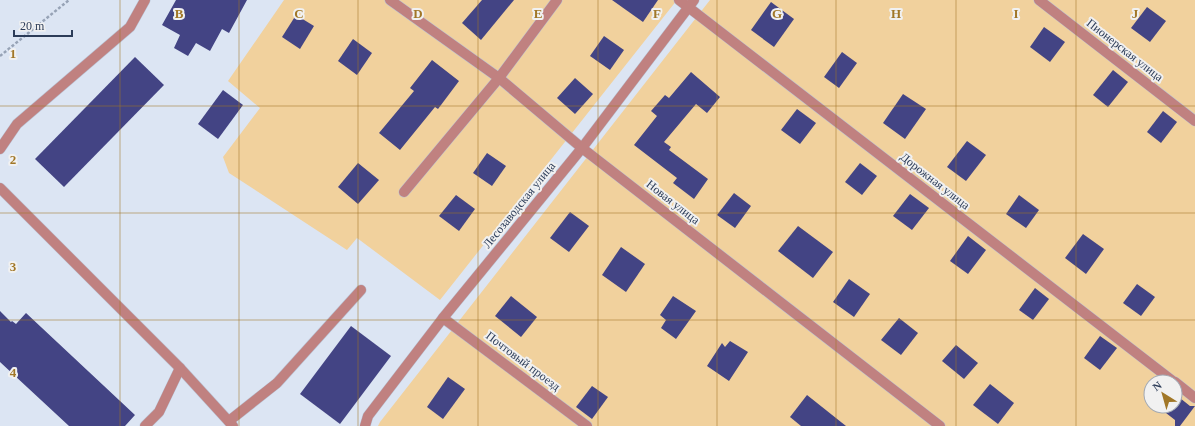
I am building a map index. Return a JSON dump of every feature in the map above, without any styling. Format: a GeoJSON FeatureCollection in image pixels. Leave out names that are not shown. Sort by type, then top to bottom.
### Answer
{"type":"FeatureCollection","features":[{"type":"Feature","properties":{"kind":"street"},"geometry":{"type":"LineString","coordinates":[[0,149],[17,124],[130,27],[145,0]]}},
{"type":"Feature","properties":{"kind":"street","name":"Новая улица"},"geometry":{"type":"LineString","coordinates":[[390,0],[499,78],[582,148],[940,426]]}},
{"type":"Feature","properties":{"kind":"street"},"geometry":{"type":"LineString","coordinates":[[404,192],[499,78],[557,0]]}},
{"type":"Feature","properties":{"kind":"street","name":"Дорожная улица"},"geometry":{"type":"LineString","coordinates":[[679,0],[691,3],[1165,374]]}},
{"type":"Feature","properties":{"kind":"street","name":"Пионерская улица"},"geometry":{"type":"LineString","coordinates":[[1039,0],[1195,121]]}},
{"type":"Feature","properties":{"kind":"street","name":"Лесозаводская улица"},"geometry":{"type":"LineString","coordinates":[[365,426],[368,416],[443,318],[582,148],[691,3]]}},
{"type":"Feature","properties":{"kind":"street"},"geometry":{"type":"LineString","coordinates":[[0,188],[180,368],[231,424],[277,383],[361,290]]}},
{"type":"Feature","properties":{"kind":"street","name":"Почтовый проезд"},"geometry":{"type":"LineString","coordinates":[[443,318],[587,426]]}},
{"type":"Feature","properties":{"kind":"street"},"geometry":{"type":"LineString","coordinates":[[145,426],[158,412],[180,368]]}},
{"type":"Feature","properties":{"kind":"street","name":"Дорожная улица"},"geometry":{"type":"LineString","coordinates":[[1183,388],[1195,398]]}},
{"type":"Feature","properties":{"kind":"path"},"geometry":{"type":"LineString","coordinates":[[0,56],[68,0]]}},
{"type":"Feature","properties":{"kind":"shaded area"},"geometry":{"type":"Polygon","coordinates":[[[284,0],[677,0],[440,300],[357,238],[347,250],[229,173],[223,157],[260,108],[228,81],[284,0]]]}},
{"type":"Feature","properties":{"kind":"shaded area"},"geometry":{"type":"Polygon","coordinates":[[[710,0],[1195,0],[1195,426],[378,426],[710,0]]]}},
{"type":"Feature","properties":{"kind":"building"},"geometry":{"type":"Polygon","coordinates":[[[176,0],[247,0],[229,33],[222,29],[210,51],[196,43],[188,56],[174,48],[180,35],[162,25],[176,0]]]}},
{"type":"Feature","properties":{"kind":"building"},"geometry":{"type":"Polygon","coordinates":[[[482,0],[514,0],[481,40],[462,23],[482,0]]]}},
{"type":"Feature","properties":{"kind":"building"},"geometry":{"type":"Polygon","coordinates":[[[612,0],[658,0],[643,22],[612,0]]]}},
{"type":"Feature","properties":{"kind":"building"},"geometry":{"type":"Polygon","coordinates":[[[771,2],[794,19],[774,47],[751,30],[771,2]]]}},
{"type":"Feature","properties":{"kind":"building"},"geometry":{"type":"Polygon","coordinates":[[[1147,7],[1166,21],[1150,42],[1131,28],[1147,7]]]}},
{"type":"Feature","properties":{"kind":"building"},"geometry":{"type":"Polygon","coordinates":[[[296,15],[314,26],[300,49],[282,37],[296,15]]]}},
{"type":"Feature","properties":{"kind":"building"},"geometry":{"type":"Polygon","coordinates":[[[1044,27],[1065,42],[1050,62],[1030,47],[1044,27]]]}},
{"type":"Feature","properties":{"kind":"building"},"geometry":{"type":"Polygon","coordinates":[[[604,36],[624,50],[610,70],[590,56],[604,36]]]}},
{"type":"Feature","properties":{"kind":"building"},"geometry":{"type":"Polygon","coordinates":[[[353,39],[372,53],[357,75],[338,61],[353,39]]]}},
{"type":"Feature","properties":{"kind":"building"},"geometry":{"type":"Polygon","coordinates":[[[842,52],[857,63],[839,88],[824,77],[842,52]]]}},
{"type":"Feature","properties":{"kind":"building"},"geometry":{"type":"Polygon","coordinates":[[[135,57],[164,85],[64,187],[35,159],[135,57]]]}},
{"type":"Feature","properties":{"kind":"building"},"geometry":{"type":"Polygon","coordinates":[[[432,60],[459,81],[438,109],[435,107],[400,150],[379,133],[414,91],[410,88],[432,60]]]}},
{"type":"Feature","properties":{"kind":"building"},"geometry":{"type":"Polygon","coordinates":[[[1113,70],[1128,82],[1108,107],[1093,95],[1113,70]]]}},
{"type":"Feature","properties":{"kind":"building"},"geometry":{"type":"Polygon","coordinates":[[[691,72],[720,97],[707,113],[696,104],[664,142],[671,147],[669,150],[708,179],[694,199],[673,183],[677,178],[634,145],[657,116],[651,111],[665,95],[669,98],[691,72]]]}},
{"type":"Feature","properties":{"kind":"building"},"geometry":{"type":"Polygon","coordinates":[[[575,78],[593,94],[575,114],[557,98],[575,78]]]}},
{"type":"Feature","properties":{"kind":"building"},"geometry":{"type":"Polygon","coordinates":[[[223,90],[243,105],[218,139],[198,124],[223,90]]]}},
{"type":"Feature","properties":{"kind":"building"},"geometry":{"type":"Polygon","coordinates":[[[903,94],[926,109],[905,139],[883,123],[903,94]]]}},
{"type":"Feature","properties":{"kind":"building"},"geometry":{"type":"Polygon","coordinates":[[[797,109],[816,123],[800,144],[781,130],[797,109]]]}},
{"type":"Feature","properties":{"kind":"building"},"geometry":{"type":"Polygon","coordinates":[[[1163,111],[1177,122],[1161,143],[1147,132],[1163,111]]]}},
{"type":"Feature","properties":{"kind":"building"},"geometry":{"type":"Polygon","coordinates":[[[967,141],[986,155],[966,181],[947,167],[967,141]]]}},
{"type":"Feature","properties":{"kind":"building"},"geometry":{"type":"Polygon","coordinates":[[[487,153],[506,166],[492,186],[473,173],[487,153]]]}},
{"type":"Feature","properties":{"kind":"building"},"geometry":{"type":"Polygon","coordinates":[[[358,163],[379,180],[358,204],[338,187],[358,163]]]}},
{"type":"Feature","properties":{"kind":"building"},"geometry":{"type":"Polygon","coordinates":[[[860,163],[877,176],[862,195],[845,182],[860,163]]]}},
{"type":"Feature","properties":{"kind":"building"},"geometry":{"type":"Polygon","coordinates":[[[734,193],[751,206],[735,228],[717,215],[734,193]]]}},
{"type":"Feature","properties":{"kind":"building"},"geometry":{"type":"Polygon","coordinates":[[[910,194],[929,208],[912,230],[893,216],[910,194]]]}},
{"type":"Feature","properties":{"kind":"building"},"geometry":{"type":"Polygon","coordinates":[[[456,195],[475,209],[459,231],[439,216],[456,195]]]}},
{"type":"Feature","properties":{"kind":"building"},"geometry":{"type":"Polygon","coordinates":[[[1019,195],[1039,210],[1026,228],[1006,214],[1019,195]]]}},
{"type":"Feature","properties":{"kind":"building"},"geometry":{"type":"Polygon","coordinates":[[[570,212],[589,226],[569,252],[550,238],[570,212]]]}},
{"type":"Feature","properties":{"kind":"building"},"geometry":{"type":"Polygon","coordinates":[[[798,226],[833,252],[813,278],[778,251],[798,226]]]}},
{"type":"Feature","properties":{"kind":"building"},"geometry":{"type":"Polygon","coordinates":[[[1083,234],[1104,249],[1086,274],[1065,258],[1083,234]]]}},
{"type":"Feature","properties":{"kind":"building"},"geometry":{"type":"Polygon","coordinates":[[[968,236],[986,250],[968,274],[950,261],[968,236]]]}},
{"type":"Feature","properties":{"kind":"building"},"geometry":{"type":"Polygon","coordinates":[[[621,247],[645,264],[626,292],[602,275],[621,247]]]}},
{"type":"Feature","properties":{"kind":"building"},"geometry":{"type":"Polygon","coordinates":[[[849,279],[870,294],[854,317],[833,302],[849,279]]]}},
{"type":"Feature","properties":{"kind":"building"},"geometry":{"type":"Polygon","coordinates":[[[1137,284],[1155,297],[1141,316],[1123,303],[1137,284]]]}},
{"type":"Feature","properties":{"kind":"building"},"geometry":{"type":"Polygon","coordinates":[[[1035,288],[1049,299],[1033,320],[1019,310],[1035,288]]]}},
{"type":"Feature","properties":{"kind":"building"},"geometry":{"type":"Polygon","coordinates":[[[511,296],[537,317],[521,337],[495,316],[511,296]]]}},
{"type":"Feature","properties":{"kind":"building"},"geometry":{"type":"Polygon","coordinates":[[[673,296],[696,311],[676,339],[661,328],[666,320],[660,315],[673,296]]]}},
{"type":"Feature","properties":{"kind":"building"},"geometry":{"type":"Polygon","coordinates":[[[0,311],[11,322],[12,321],[16,324],[26,313],[135,415],[125,426],[69,426],[0,362],[0,311]]]}},
{"type":"Feature","properties":{"kind":"building"},"geometry":{"type":"Polygon","coordinates":[[[899,318],[918,333],[901,355],[881,340],[899,318]]]}},
{"type":"Feature","properties":{"kind":"building"},"geometry":{"type":"Polygon","coordinates":[[[351,326],[391,356],[340,424],[300,394],[351,326]]]}},
{"type":"Feature","properties":{"kind":"building"},"geometry":{"type":"Polygon","coordinates":[[[1100,336],[1117,348],[1100,370],[1084,358],[1100,336]]]}},
{"type":"Feature","properties":{"kind":"building"},"geometry":{"type":"Polygon","coordinates":[[[730,341],[748,352],[729,381],[707,366],[722,343],[725,347],[730,341]]]}},
{"type":"Feature","properties":{"kind":"building"},"geometry":{"type":"Polygon","coordinates":[[[956,345],[978,363],[964,379],[942,361],[956,345]]]}},
{"type":"Feature","properties":{"kind":"building"},"geometry":{"type":"Polygon","coordinates":[[[448,377],[465,389],[443,419],[427,407],[448,377]]]}},
{"type":"Feature","properties":{"kind":"building"},"geometry":{"type":"Polygon","coordinates":[[[990,384],[1014,403],[998,424],[973,405],[990,384]]]}},
{"type":"Feature","properties":{"kind":"building"},"geometry":{"type":"Polygon","coordinates":[[[592,386],[608,397],[592,419],[576,407],[592,386]]]}},
{"type":"Feature","properties":{"kind":"building"},"geometry":{"type":"Polygon","coordinates":[[[807,395],[846,426],[801,426],[790,417],[807,395]]]}},
{"type":"Feature","properties":{"kind":"building"},"geometry":{"type":"Polygon","coordinates":[[[1183,400],[1190,406],[1195,406],[1180,426],[1175,426],[1175,420],[1167,414],[1183,414],[1183,400]]]}}]}
